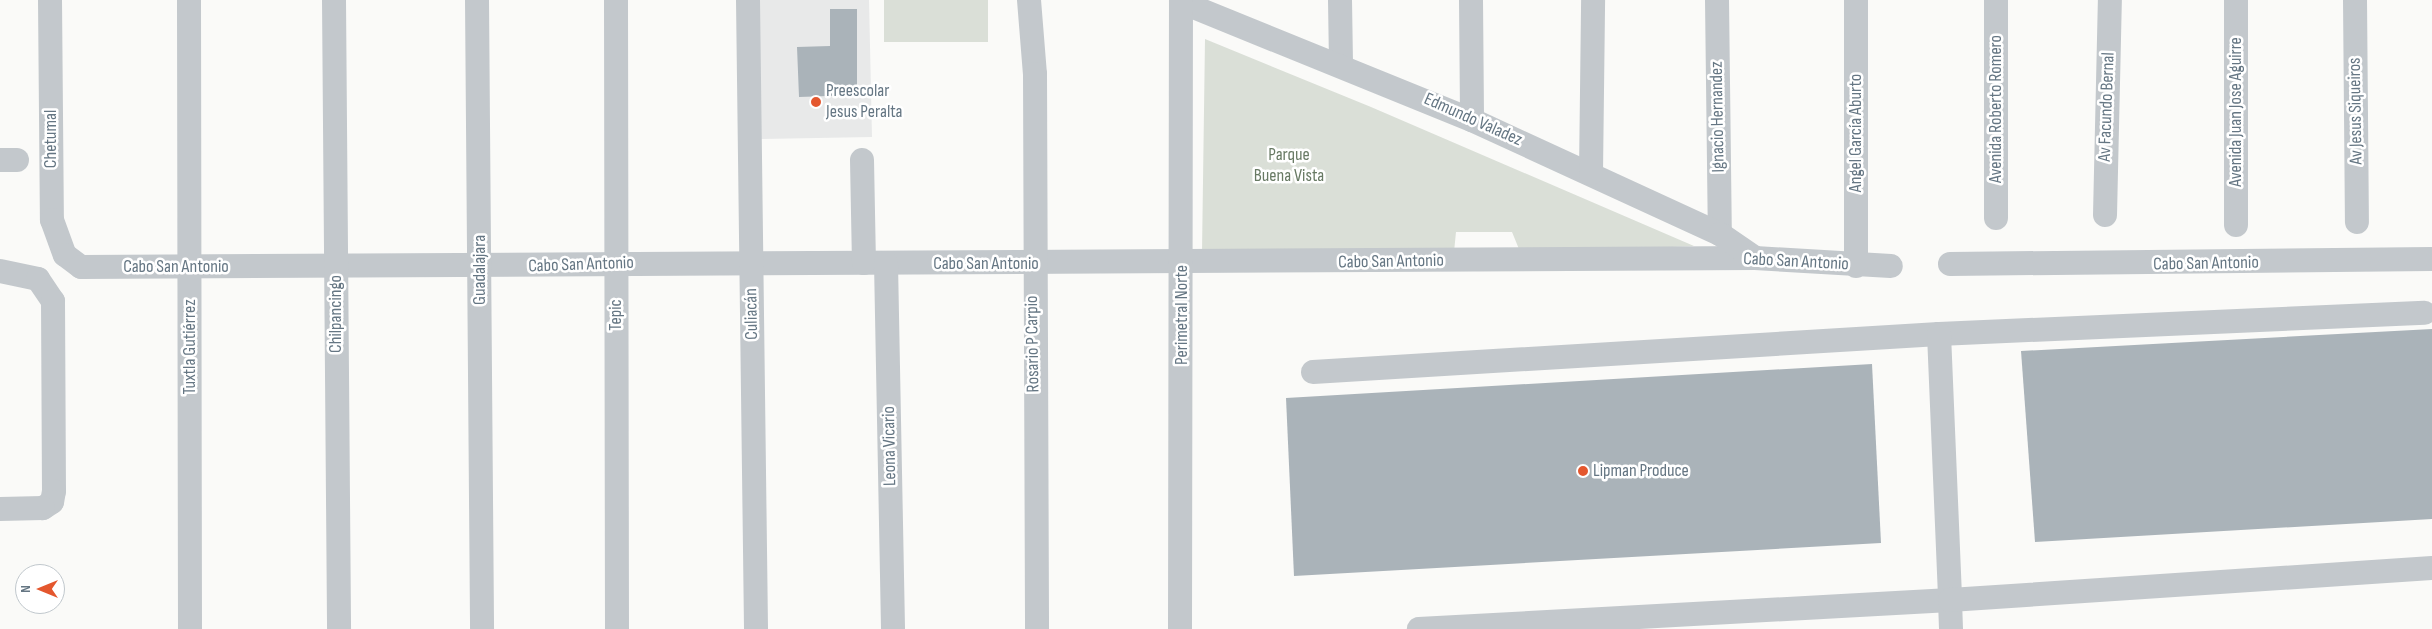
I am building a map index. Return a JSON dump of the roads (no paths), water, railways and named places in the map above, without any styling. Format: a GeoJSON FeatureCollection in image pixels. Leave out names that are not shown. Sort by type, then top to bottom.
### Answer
{"type":"FeatureCollection","features":[{"type":"Feature","properties":{"kind":"street","name":"Chetumal"},"geometry":{"type":"LineString","coordinates":[[50,0],[52,220],[66,255],[81,267]]}},
{"type":"Feature","properties":{"kind":"street","name":"Tuxtla Gutiérrez"},"geometry":{"type":"LineString","coordinates":[[189,0],[190,629]]}},
{"type":"Feature","properties":{"kind":"street","name":"Chilpancingo"},"geometry":{"type":"LineString","coordinates":[[334,0],[339,629]]}},
{"type":"Feature","properties":{"kind":"street","name":"Guadalajara"},"geometry":{"type":"LineString","coordinates":[[477,0],[481,268],[482,629]]}},
{"type":"Feature","properties":{"kind":"street","name":"Tepic"},"geometry":{"type":"LineString","coordinates":[[616,0],[618,629]]}},
{"type":"Feature","properties":{"kind":"street","name":"Culiacán"},"geometry":{"type":"LineString","coordinates":[[748,0],[756,629]]}},
{"type":"Feature","properties":{"kind":"street","name":"Rosario P Carpio"},"geometry":{"type":"LineString","coordinates":[[1029,0],[1035,74],[1032,265],[1037,629]]}},
{"type":"Feature","properties":{"kind":"street"},"geometry":{"type":"LineString","coordinates":[[1340,0],[1341,64]]}},
{"type":"Feature","properties":{"kind":"street"},"geometry":{"type":"LineString","coordinates":[[1470,0],[1472,120]]}},
{"type":"Feature","properties":{"kind":"street"},"geometry":{"type":"LineString","coordinates":[[1591,173],[1592,0]]}},
{"type":"Feature","properties":{"kind":"street","name":"Ignacio Hernandez"},"geometry":{"type":"LineString","coordinates":[[1717,0],[1720,234]]}},
{"type":"Feature","properties":{"kind":"street","name":"Angel García Aburto"},"geometry":{"type":"LineString","coordinates":[[1856,0],[1856,266]]}},
{"type":"Feature","properties":{"kind":"street","name":"Avenida Roberto Romero"},"geometry":{"type":"LineString","coordinates":[[1996,0],[1996,218]]}},
{"type":"Feature","properties":{"kind":"street","name":"Av Facundo Bernal"},"geometry":{"type":"LineString","coordinates":[[2105,215],[2110,0]]}},
{"type":"Feature","properties":{"kind":"street","name":"Avenida Juan Jose Aguirre"},"geometry":{"type":"LineString","coordinates":[[2236,0],[2236,225]]}},
{"type":"Feature","properties":{"kind":"street","name":"Av Jesus Siqueiros"},"geometry":{"type":"LineString","coordinates":[[2355,0],[2357,222]]}},
{"type":"Feature","properties":{"kind":"street","name":"Edmundo Valadez"},"geometry":{"type":"LineString","coordinates":[[1181,1],[1341,64],[1591,173],[1720,234],[1755,258]]}},
{"type":"Feature","properties":{"kind":"street","name":"Perimetral Norte"},"geometry":{"type":"LineString","coordinates":[[1180,629],[1183,262],[1181,1]]}},
{"type":"Feature","properties":{"kind":"street","name":"Leona Vicario"},"geometry":{"type":"LineString","coordinates":[[862,160],[875,263],[893,629]]}},
{"type":"Feature","properties":{"kind":"street","name":"Cabo San Antonio"},"geometry":{"type":"LineString","coordinates":[[81,267],[336,265],[481,268],[616,263],[751,262],[1032,265],[1183,262],[1755,258],[1856,266],[1891,266]]}},
{"type":"Feature","properties":{"kind":"street","name":"Cabo San Antonio"},"geometry":{"type":"LineString","coordinates":[[1950,264],[2432,259]]}},
{"type":"Feature","properties":{"kind":"street"},"geometry":{"type":"LineString","coordinates":[[0,509],[42,508],[52,502],[54,491],[53,301],[38,278],[10,272]]}},
{"type":"Feature","properties":{"kind":"street"},"geometry":{"type":"LineString","coordinates":[[1314,372],[1939,334],[2425,313]]}},
{"type":"Feature","properties":{"kind":"street"},"geometry":{"type":"LineString","coordinates":[[1939,334],[1951,629]]}},
{"type":"Feature","properties":{"kind":"street"},"geometry":{"type":"LineString","coordinates":[[1419,629],[1950,600],[2432,568]]}},
{"type":"Feature","properties":{"kind":"place","name":"Preescolar Jesus Peralta"},"geometry":{"type":"Point","coordinates":[816,102]}},
{"type":"Feature","properties":{"kind":"place","name":"Lipman Produce"},"geometry":{"type":"Point","coordinates":[1583,471]}},
{"type":"Feature","properties":{"kind":"park label","name":"Parque Buena Vista"},"geometry":{"type":"Point","coordinates":[1289,166]}}]}
